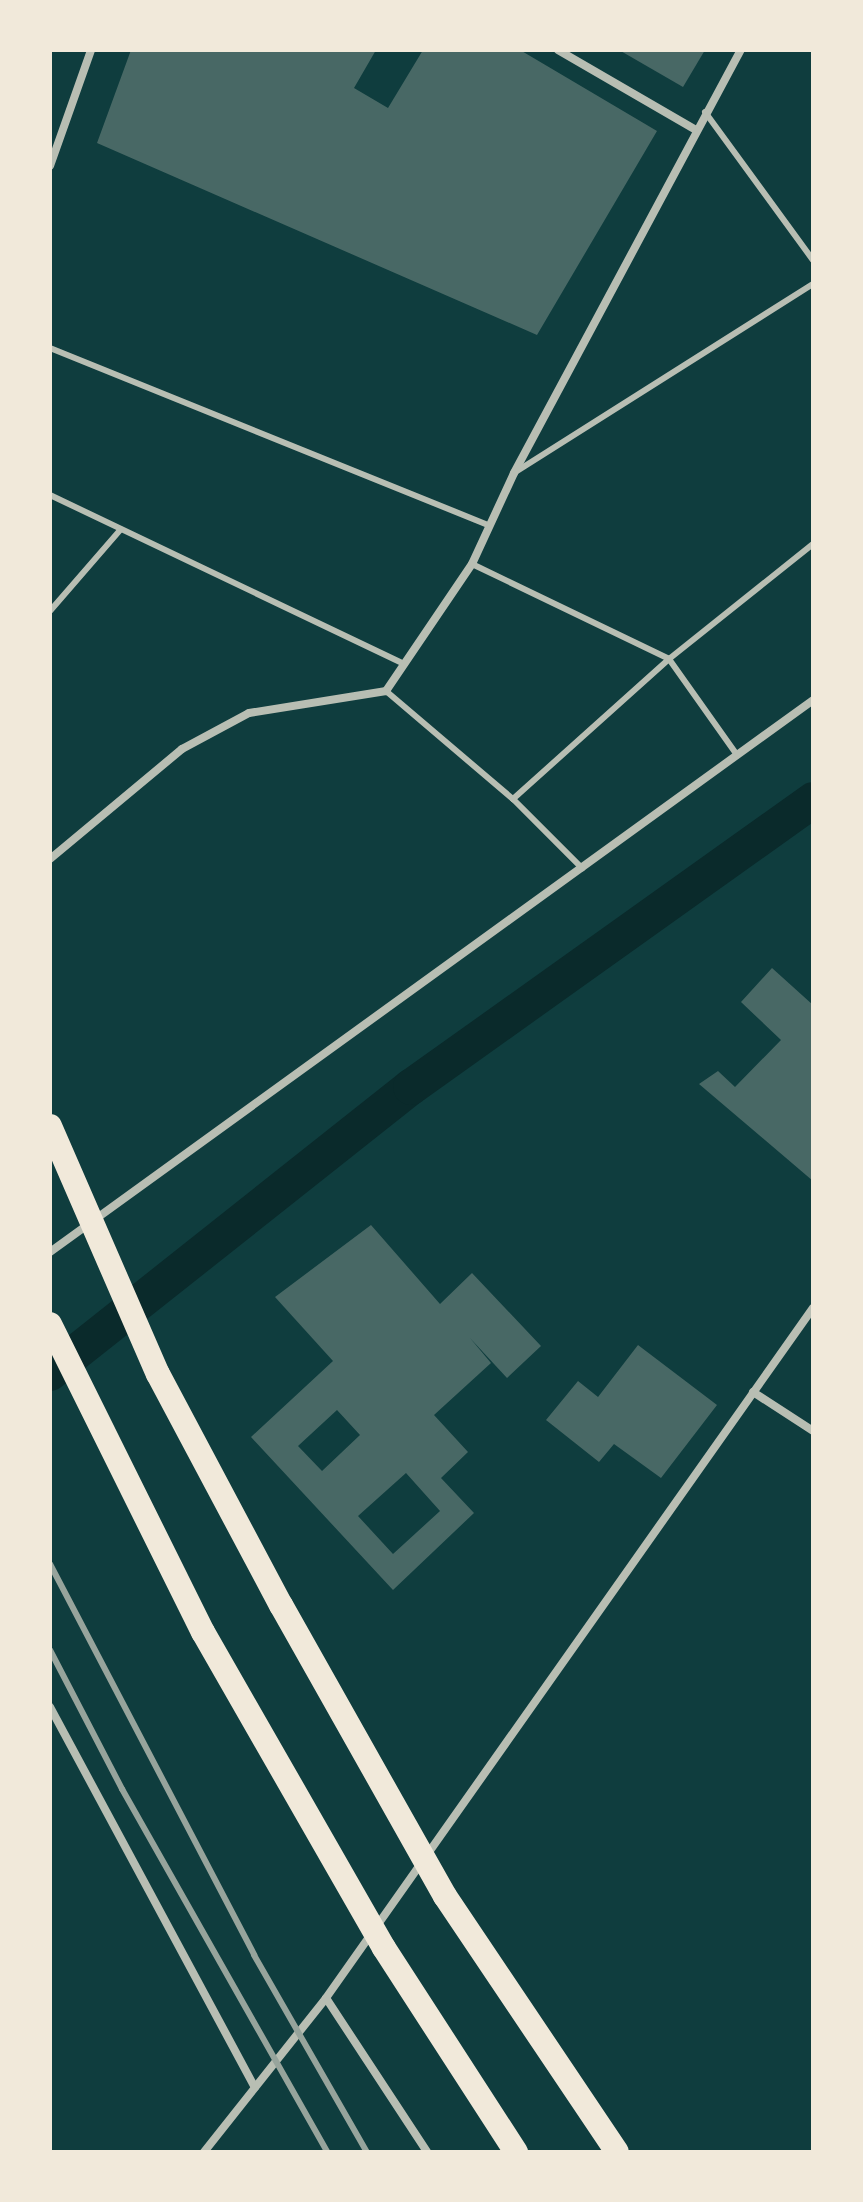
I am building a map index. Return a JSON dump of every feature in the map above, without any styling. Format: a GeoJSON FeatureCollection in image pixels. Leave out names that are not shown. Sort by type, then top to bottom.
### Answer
{"type":"FeatureCollection","features":[{"type":"Feature","properties":{"kind":"highway"},"geometry":{"type":"LineString","coordinates":[[50,1126],[158,1374],[281,1605],[445,1896],[617,2152]]}},
{"type":"Feature","properties":{"kind":"highway"},"geometry":{"type":"LineString","coordinates":[[50,1324],[203,1632],[384,1948],[516,2152]]}},
{"type":"Feature","properties":{"kind":"street"},"geometry":{"type":"LineString","coordinates":[[50,166],[91,50]]}},
{"type":"Feature","properties":{"kind":"street"},"geometry":{"type":"LineString","coordinates":[[558,50],[696,130]]}},
{"type":"Feature","properties":{"kind":"street"},"geometry":{"type":"LineString","coordinates":[[50,859],[182,749],[249,713],[386,691],[472,564],[514,473],[705,112],[741,50]]}},
{"type":"Feature","properties":{"kind":"street"},"geometry":{"type":"LineString","coordinates":[[50,1252],[813,700]]}},
{"type":"Feature","properties":{"kind":"street"},"geometry":{"type":"LineString","coordinates":[[204,2152],[326,1998],[813,1308]]}},
{"type":"Feature","properties":{"kind":"street"},"geometry":{"type":"LineString","coordinates":[[753,1392],[813,1431]]}},
{"type":"Feature","properties":{"kind":"street"},"geometry":{"type":"LineString","coordinates":[[50,1707],[255,2087]]}},
{"type":"Feature","properties":{"kind":"street"},"geometry":{"type":"LineString","coordinates":[[326,1998],[427,2152]]}},
{"type":"Feature","properties":{"kind":"lane"},"geometry":{"type":"LineString","coordinates":[[705,112],[813,260]]}},
{"type":"Feature","properties":{"kind":"lane"},"geometry":{"type":"LineString","coordinates":[[514,473],[813,284]]}},
{"type":"Feature","properties":{"kind":"lane"},"geometry":{"type":"LineString","coordinates":[[50,348],[489,525]]}},
{"type":"Feature","properties":{"kind":"lane"},"geometry":{"type":"LineString","coordinates":[[50,495],[405,664]]}},
{"type":"Feature","properties":{"kind":"lane"},"geometry":{"type":"LineString","coordinates":[[50,611],[121,529]]}},
{"type":"Feature","properties":{"kind":"lane"},"geometry":{"type":"LineString","coordinates":[[513,799],[669,659],[813,544]]}},
{"type":"Feature","properties":{"kind":"lane"},"geometry":{"type":"LineString","coordinates":[[472,564],[669,659],[737,755]]}},
{"type":"Feature","properties":{"kind":"lane"},"geometry":{"type":"LineString","coordinates":[[386,691],[513,799],[582,868]]}},
{"type":"Feature","properties":{"kind":"building"},"geometry":{"type":"Polygon","coordinates":[[[131,50],[376,50],[354,88],[388,108],[423,50],[520,50],[657,131],[537,335],[97,143],[131,50]]]}},
{"type":"Feature","properties":{"kind":"building"},"geometry":{"type":"Polygon","coordinates":[[[619,50],[705,50],[683,87],[619,50]]]}},
{"type":"Feature","properties":{"kind":"building"},"geometry":{"type":"Polygon","coordinates":[[[772,968],[813,1005],[813,1181],[699,1084],[718,1071],[735,1087],[781,1040],[741,1002],[772,968]]]}},
{"type":"Feature","properties":{"kind":"building"},"geometry":{"type":"Polygon","coordinates":[[[371,1225],[440,1304],[472,1273],[541,1346],[507,1378],[470,1338],[491,1363],[434,1415],[468,1452],[441,1478],[474,1513],[393,1590],[251,1437],[333,1361],[275,1297],[371,1225]],[[337,1410],[298,1446],[322,1471],[360,1435],[337,1410]],[[406,1473],[358,1516],[393,1554],[440,1511],[406,1473]]]}},
{"type":"Feature","properties":{"kind":"building"},"geometry":{"type":"Polygon","coordinates":[[[638,1345],[717,1405],[661,1478],[614,1444],[599,1462],[546,1420],[578,1381],[598,1397],[638,1345]]]}},
{"type":"Feature","properties":{"kind":"waterway"},"geometry":{"type":"LineString","coordinates":[[50,1373],[411,1087],[813,800]]}},
{"type":"Feature","properties":{"kind":"railway"},"geometry":{"type":"LineString","coordinates":[[50,1564],[254,1955],[367,2152]]}},
{"type":"Feature","properties":{"kind":"railway"},"geometry":{"type":"LineString","coordinates":[[50,1650],[122,1789],[327,2152]]}}]}
